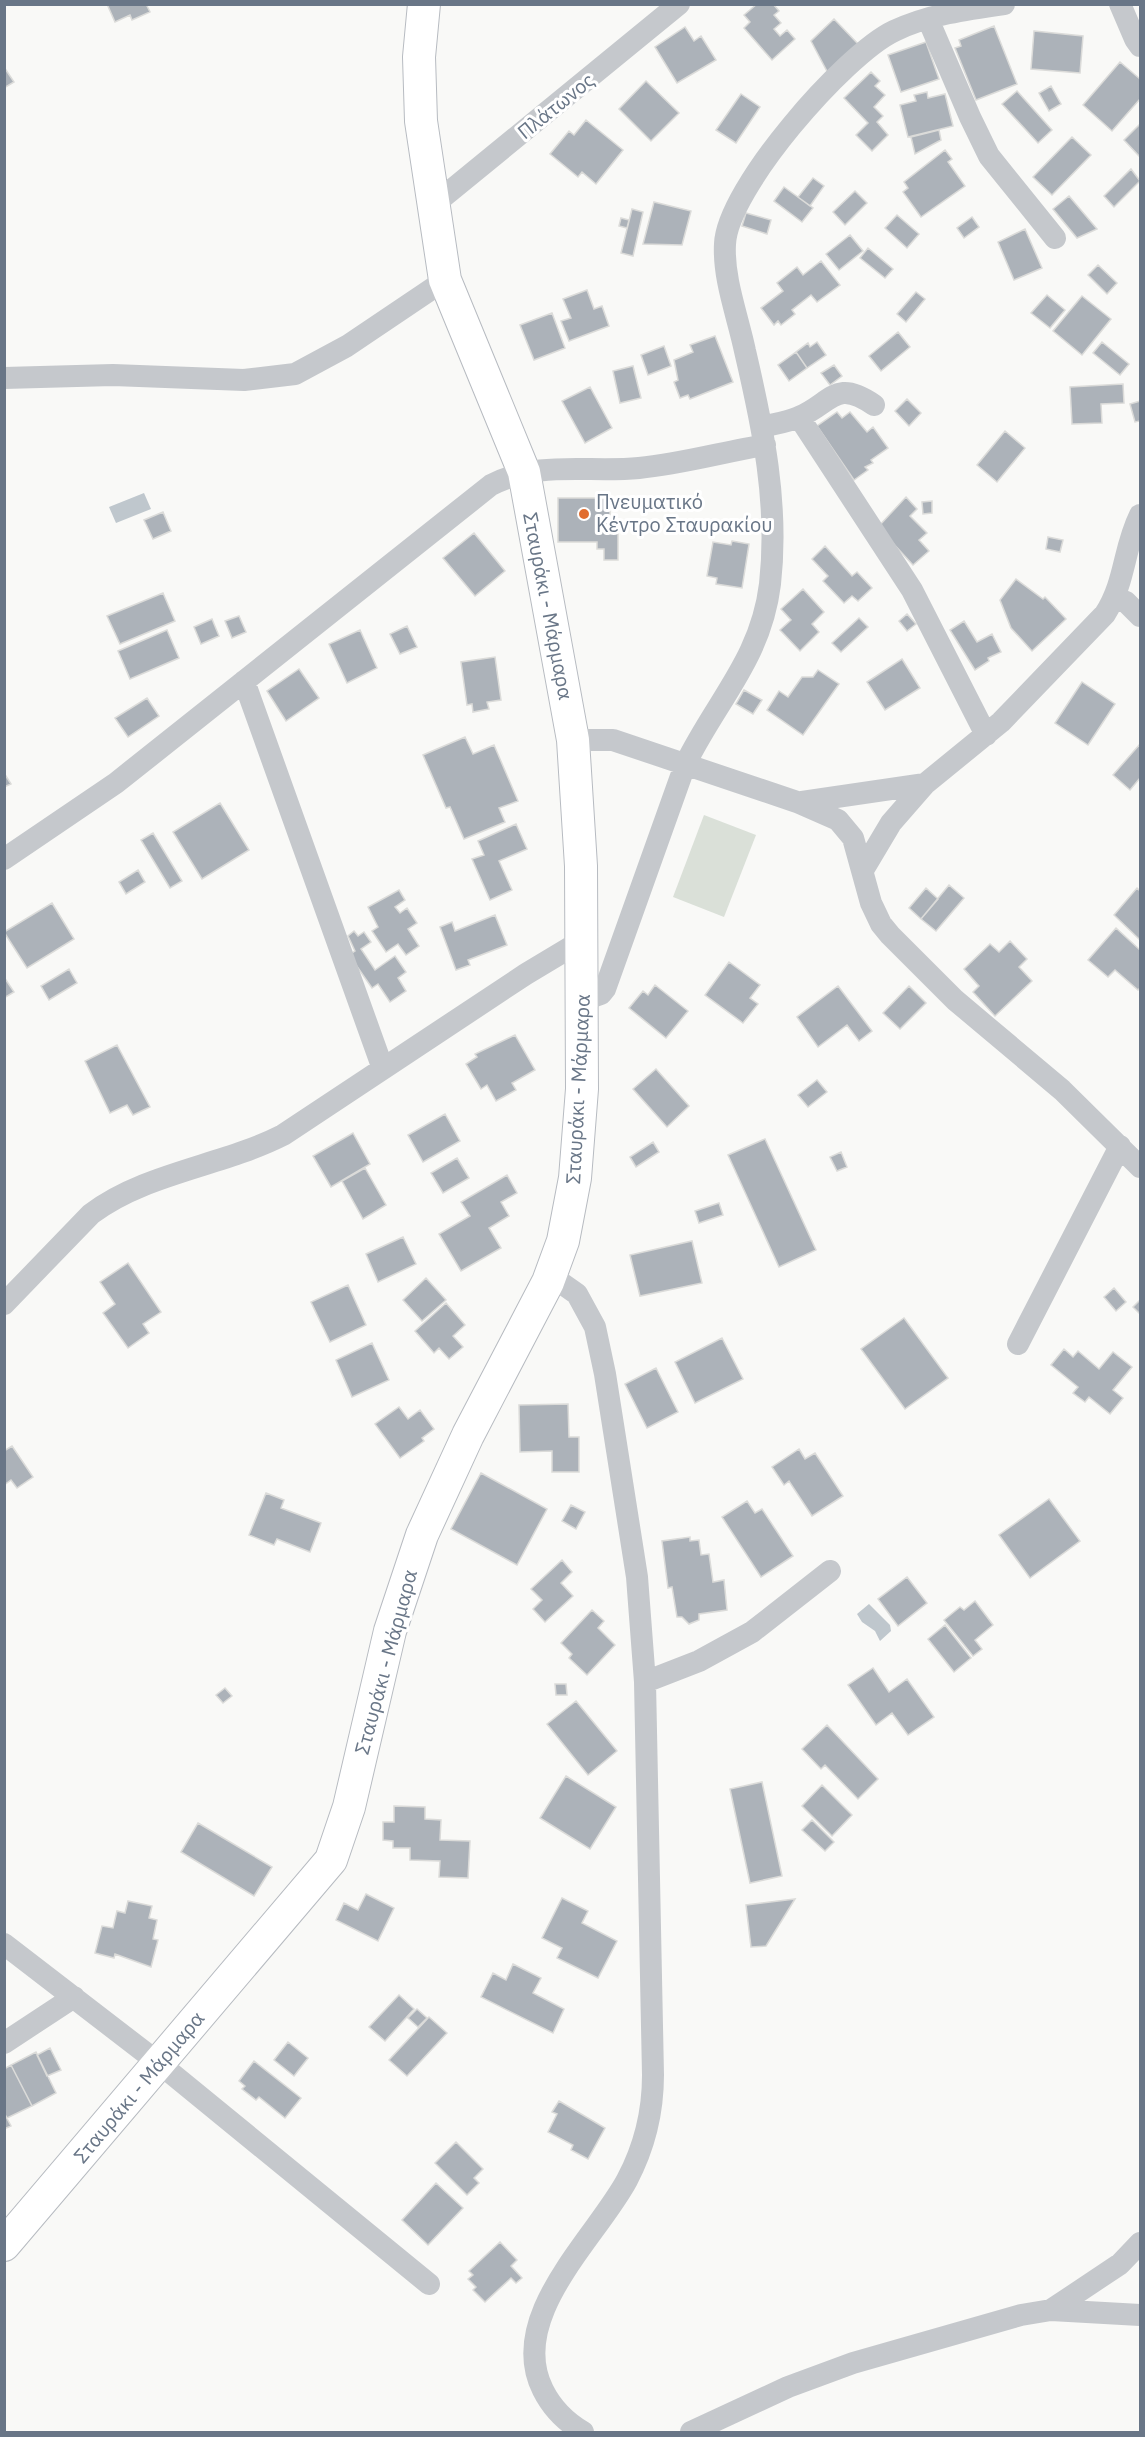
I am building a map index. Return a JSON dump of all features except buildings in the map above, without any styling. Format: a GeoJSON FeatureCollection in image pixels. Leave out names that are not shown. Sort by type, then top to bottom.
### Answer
{"type":"FeatureCollection","features":[{"type":"Feature","properties":{"kind":"street","name":"Σταυράκι - Μάρμαρα"},"geometry":{"type":"LineString","coordinates":[[4,2245],[322,1873],[336,1850],[356,1778],[383,1655],[413,1557],[437,1497],[550,1275],[570,1213],[582,1089],[584,1000],[580,837],[573,740],[524,472],[445,280],[432,206],[419,90],[424,4]]}},
{"type":"Feature","properties":{"kind":"street","name":"Πλάτωνος"},"geometry":{"type":"LineString","coordinates":[[432,206],[679,4]]}},
{"type":"Feature","properties":{"kind":"street"},"geometry":{"type":"LineString","coordinates":[[584,1000],[601,994],[605,989],[685,765],[700,735],[738,679],[753,649],[770,586],[773,523],[764,436],[730,284],[725,246],[730,219],[775,148],[814,100],[870,46],[892,31],[928,19],[1004,4]]}},
{"type":"Feature","properties":{"kind":"street"},"geometry":{"type":"LineString","coordinates":[[1120,4],[1140,46]]}},
{"type":"Feature","properties":{"kind":"street"},"geometry":{"type":"LineString","coordinates":[[928,19],[969,117],[989,156],[1055,238]]}},
{"type":"Feature","properties":{"kind":"street"},"geometry":{"type":"LineString","coordinates":[[4,378],[113,375],[244,380],[295,374],[347,346],[445,280]]}},
{"type":"Feature","properties":{"kind":"street"},"geometry":{"type":"LineString","coordinates":[[4,859],[116,783],[491,485],[524,472],[570,467],[639,468],[764,436],[830,397],[844,393],[857,393],[874,405]]}},
{"type":"Feature","properties":{"kind":"street"},"geometry":{"type":"LineString","coordinates":[[799,417],[912,590],[986,735]]}},
{"type":"Feature","properties":{"kind":"street"},"geometry":{"type":"LineString","coordinates":[[863,870],[891,823],[925,784],[986,735],[1092,628],[1116,598],[1130,537],[1140,515]]}},
{"type":"Feature","properties":{"kind":"street"},"geometry":{"type":"LineString","coordinates":[[1116,598],[1126,602],[1140,616]]}},
{"type":"Feature","properties":{"kind":"street"},"geometry":{"type":"LineString","coordinates":[[244,681],[383,1069]]}},
{"type":"Feature","properties":{"kind":"street"},"geometry":{"type":"LineString","coordinates":[[573,740],[613,740],[797,802],[842,823],[853,838],[871,903],[881,924],[890,935],[955,1000],[1062,1090],[1140,1167]]}},
{"type":"Feature","properties":{"kind":"street"},"geometry":{"type":"LineString","coordinates":[[797,802],[925,784]]}},
{"type":"Feature","properties":{"kind":"street"},"geometry":{"type":"LineString","coordinates":[[4,1304],[91,1214],[104,1204],[283,1135],[581,941]]}},
{"type":"Feature","properties":{"kind":"street"},"geometry":{"type":"LineString","coordinates":[[1018,1344],[1120,1146]]}},
{"type":"Feature","properties":{"kind":"street"},"geometry":{"type":"LineString","coordinates":[[550,1275],[568,1286],[584,1302],[598,1341],[637,1577],[645,1682],[653,2075],[649,2127],[626,2181],[581,2246],[551,2295],[536,2337],[534,2361],[539,2382],[556,2410],[583,2433]]}},
{"type":"Feature","properties":{"kind":"street"},"geometry":{"type":"LineString","coordinates":[[645,1682],[699,1661],[752,1632],[830,1571]]}},
{"type":"Feature","properties":{"kind":"street"},"geometry":{"type":"LineString","coordinates":[[4,1944],[160,2064],[429,2284]]}},
{"type":"Feature","properties":{"kind":"street"},"geometry":{"type":"LineString","coordinates":[[4,2043],[74,1997]]}},
{"type":"Feature","properties":{"kind":"street"},"geometry":{"type":"LineString","coordinates":[[1051,2310],[1120,2264],[1140,2242]]}},
{"type":"Feature","properties":{"kind":"street"},"geometry":{"type":"LineString","coordinates":[[691,2433],[788,2387],[854,2363],[1021,2315],[1051,2310],[1140,2315]]}},
{"type":"Feature","properties":{"kind":"shaded area"},"geometry":{"type":"Polygon","coordinates":[[[144,493],[151,509],[116,523],[109,507],[144,493]]]}},
{"type":"Feature","properties":{"kind":"shaded area"},"geometry":{"type":"Polygon","coordinates":[[[704,815],[756,835],[724,917],[673,897],[704,815]]]}},
{"type":"Feature","properties":{"kind":"shaded area"},"geometry":{"type":"Polygon","coordinates":[[[869,1604],[890,1625],[891,1631],[880,1641],[875,1631],[862,1622],[857,1614],[869,1604]]]}},
{"type":"Feature","properties":{"kind":"place","name":"Πνευματικό Κέντρο Σταυρακίου"},"geometry":{"type":"Point","coordinates":[584,514]}}]}
